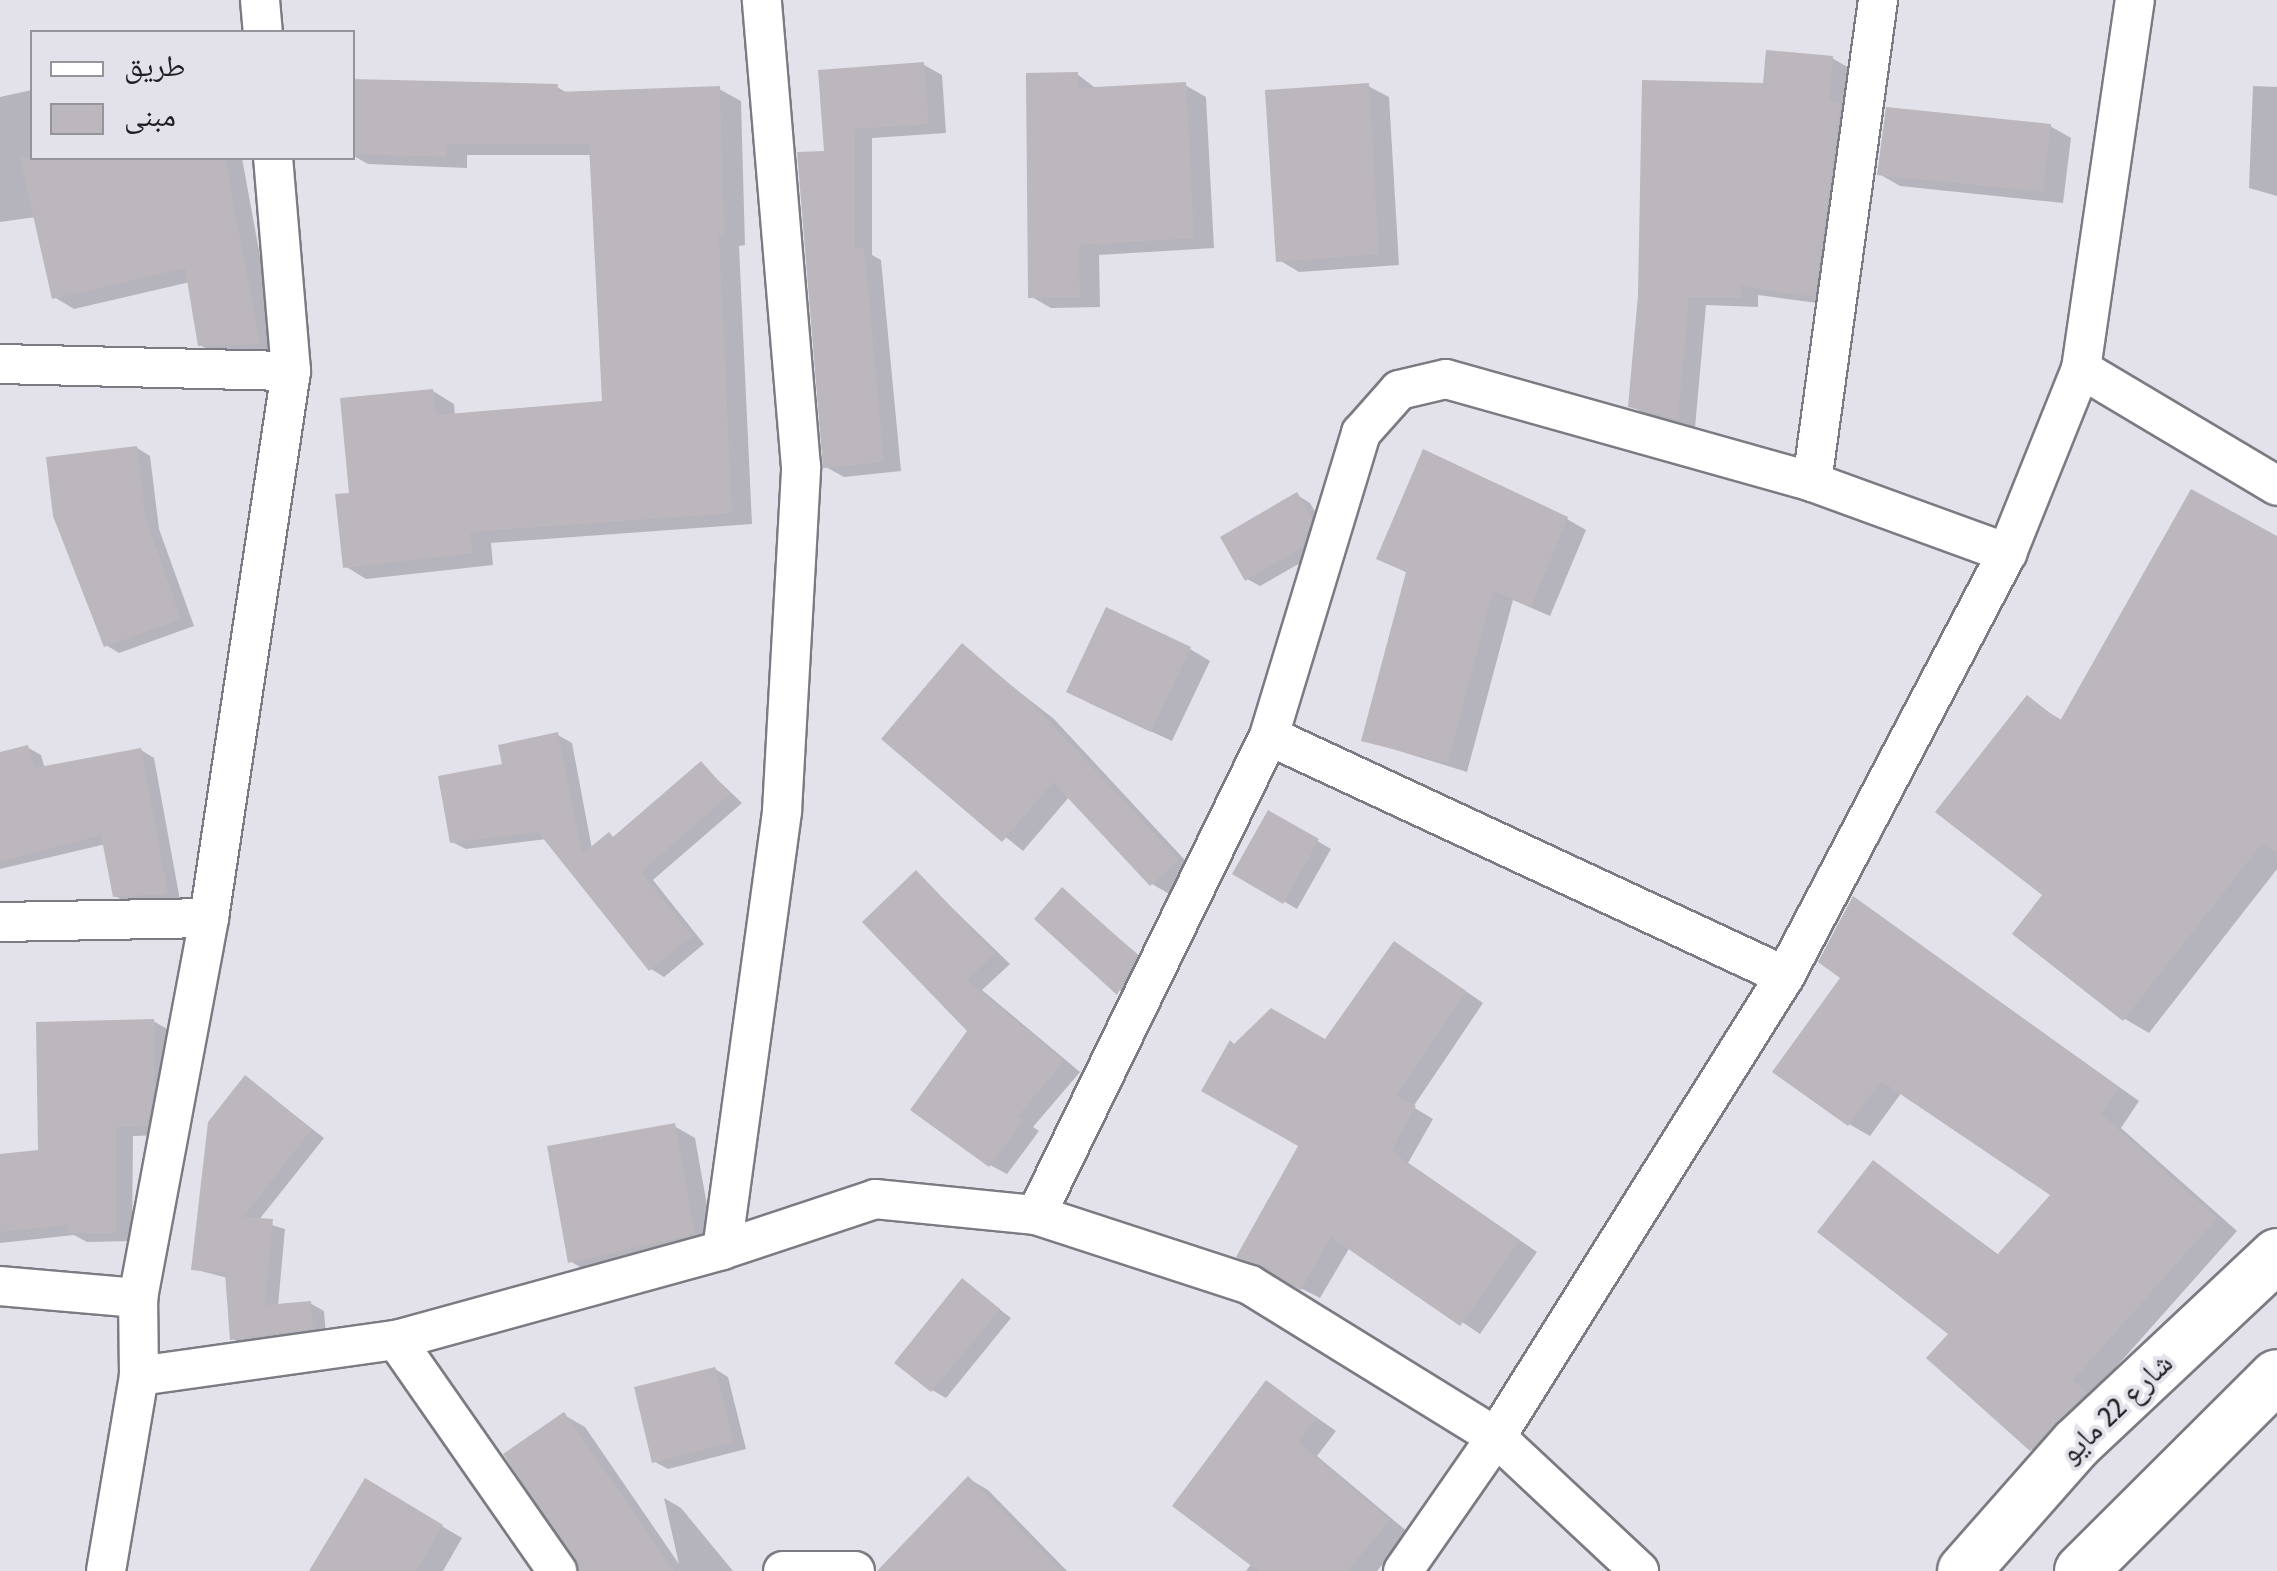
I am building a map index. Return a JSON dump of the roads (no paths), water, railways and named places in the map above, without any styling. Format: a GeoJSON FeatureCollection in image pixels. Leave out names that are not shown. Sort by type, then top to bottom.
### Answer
{"type":"FeatureCollection","features":[{"type":"Feature","properties":{"kind":"main road","name":"شارع 22 مايو"},"geometry":{"type":"LineString","coordinates":[[1964,1571],[2076,1444],[2277,1254]]}},
{"type":"Feature","properties":{"kind":"main road"},"geometry":{"type":"LineString","coordinates":[[2081,1571],[2277,1376]]}},
{"type":"Feature","properties":{"kind":"street"},"geometry":{"type":"LineString","coordinates":[[260,0],[263,30]]}},
{"type":"Feature","properties":{"kind":"street"},"geometry":{"type":"LineString","coordinates":[[722,1250],[782,811],[801,466],[762,0]]}},
{"type":"Feature","properties":{"kind":"street"},"geometry":{"type":"LineString","coordinates":[[1812,482],[1878,0]]}},
{"type":"Feature","properties":{"kind":"street"},"geometry":{"type":"LineString","coordinates":[[1403,1571],[1496,1437],[1784,976],[2007,553],[2081,369],[2134,0]]}},
{"type":"Feature","properties":{"kind":"street"},"geometry":{"type":"LineString","coordinates":[[106,1571],[140,1376],[138,1298],[209,918],[291,371],[274,160]]}},
{"type":"Feature","properties":{"kind":"street"},"geometry":{"type":"LineString","coordinates":[[0,364],[291,371]]}},
{"type":"Feature","properties":{"kind":"street"},"geometry":{"type":"LineString","coordinates":[[2081,369],[2277,486]]}},
{"type":"Feature","properties":{"kind":"street"},"geometry":{"type":"LineString","coordinates":[[1036,1215],[1269,736],[1360,433],[1399,390],[1446,379],[1812,482],[2007,553]]}},
{"type":"Feature","properties":{"kind":"street"},"geometry":{"type":"LineString","coordinates":[[1269,736],[1784,976]]}},
{"type":"Feature","properties":{"kind":"street"},"geometry":{"type":"LineString","coordinates":[[0,922],[209,918]]}},
{"type":"Feature","properties":{"kind":"street"},"geometry":{"type":"LineString","coordinates":[[140,1376],[396,1340],[722,1250],[875,1199],[1036,1215],[1250,1286],[1496,1437],[1640,1571]]}},
{"type":"Feature","properties":{"kind":"street"},"geometry":{"type":"LineString","coordinates":[[0,1286],[138,1298]]}},
{"type":"Feature","properties":{"kind":"street"},"geometry":{"type":"LineString","coordinates":[[396,1340],[558,1571]]}},
{"type":"Feature","properties":{"kind":"street"},"geometry":{"type":"LineString","coordinates":[[783,1571],[854,1571]]}}]}
